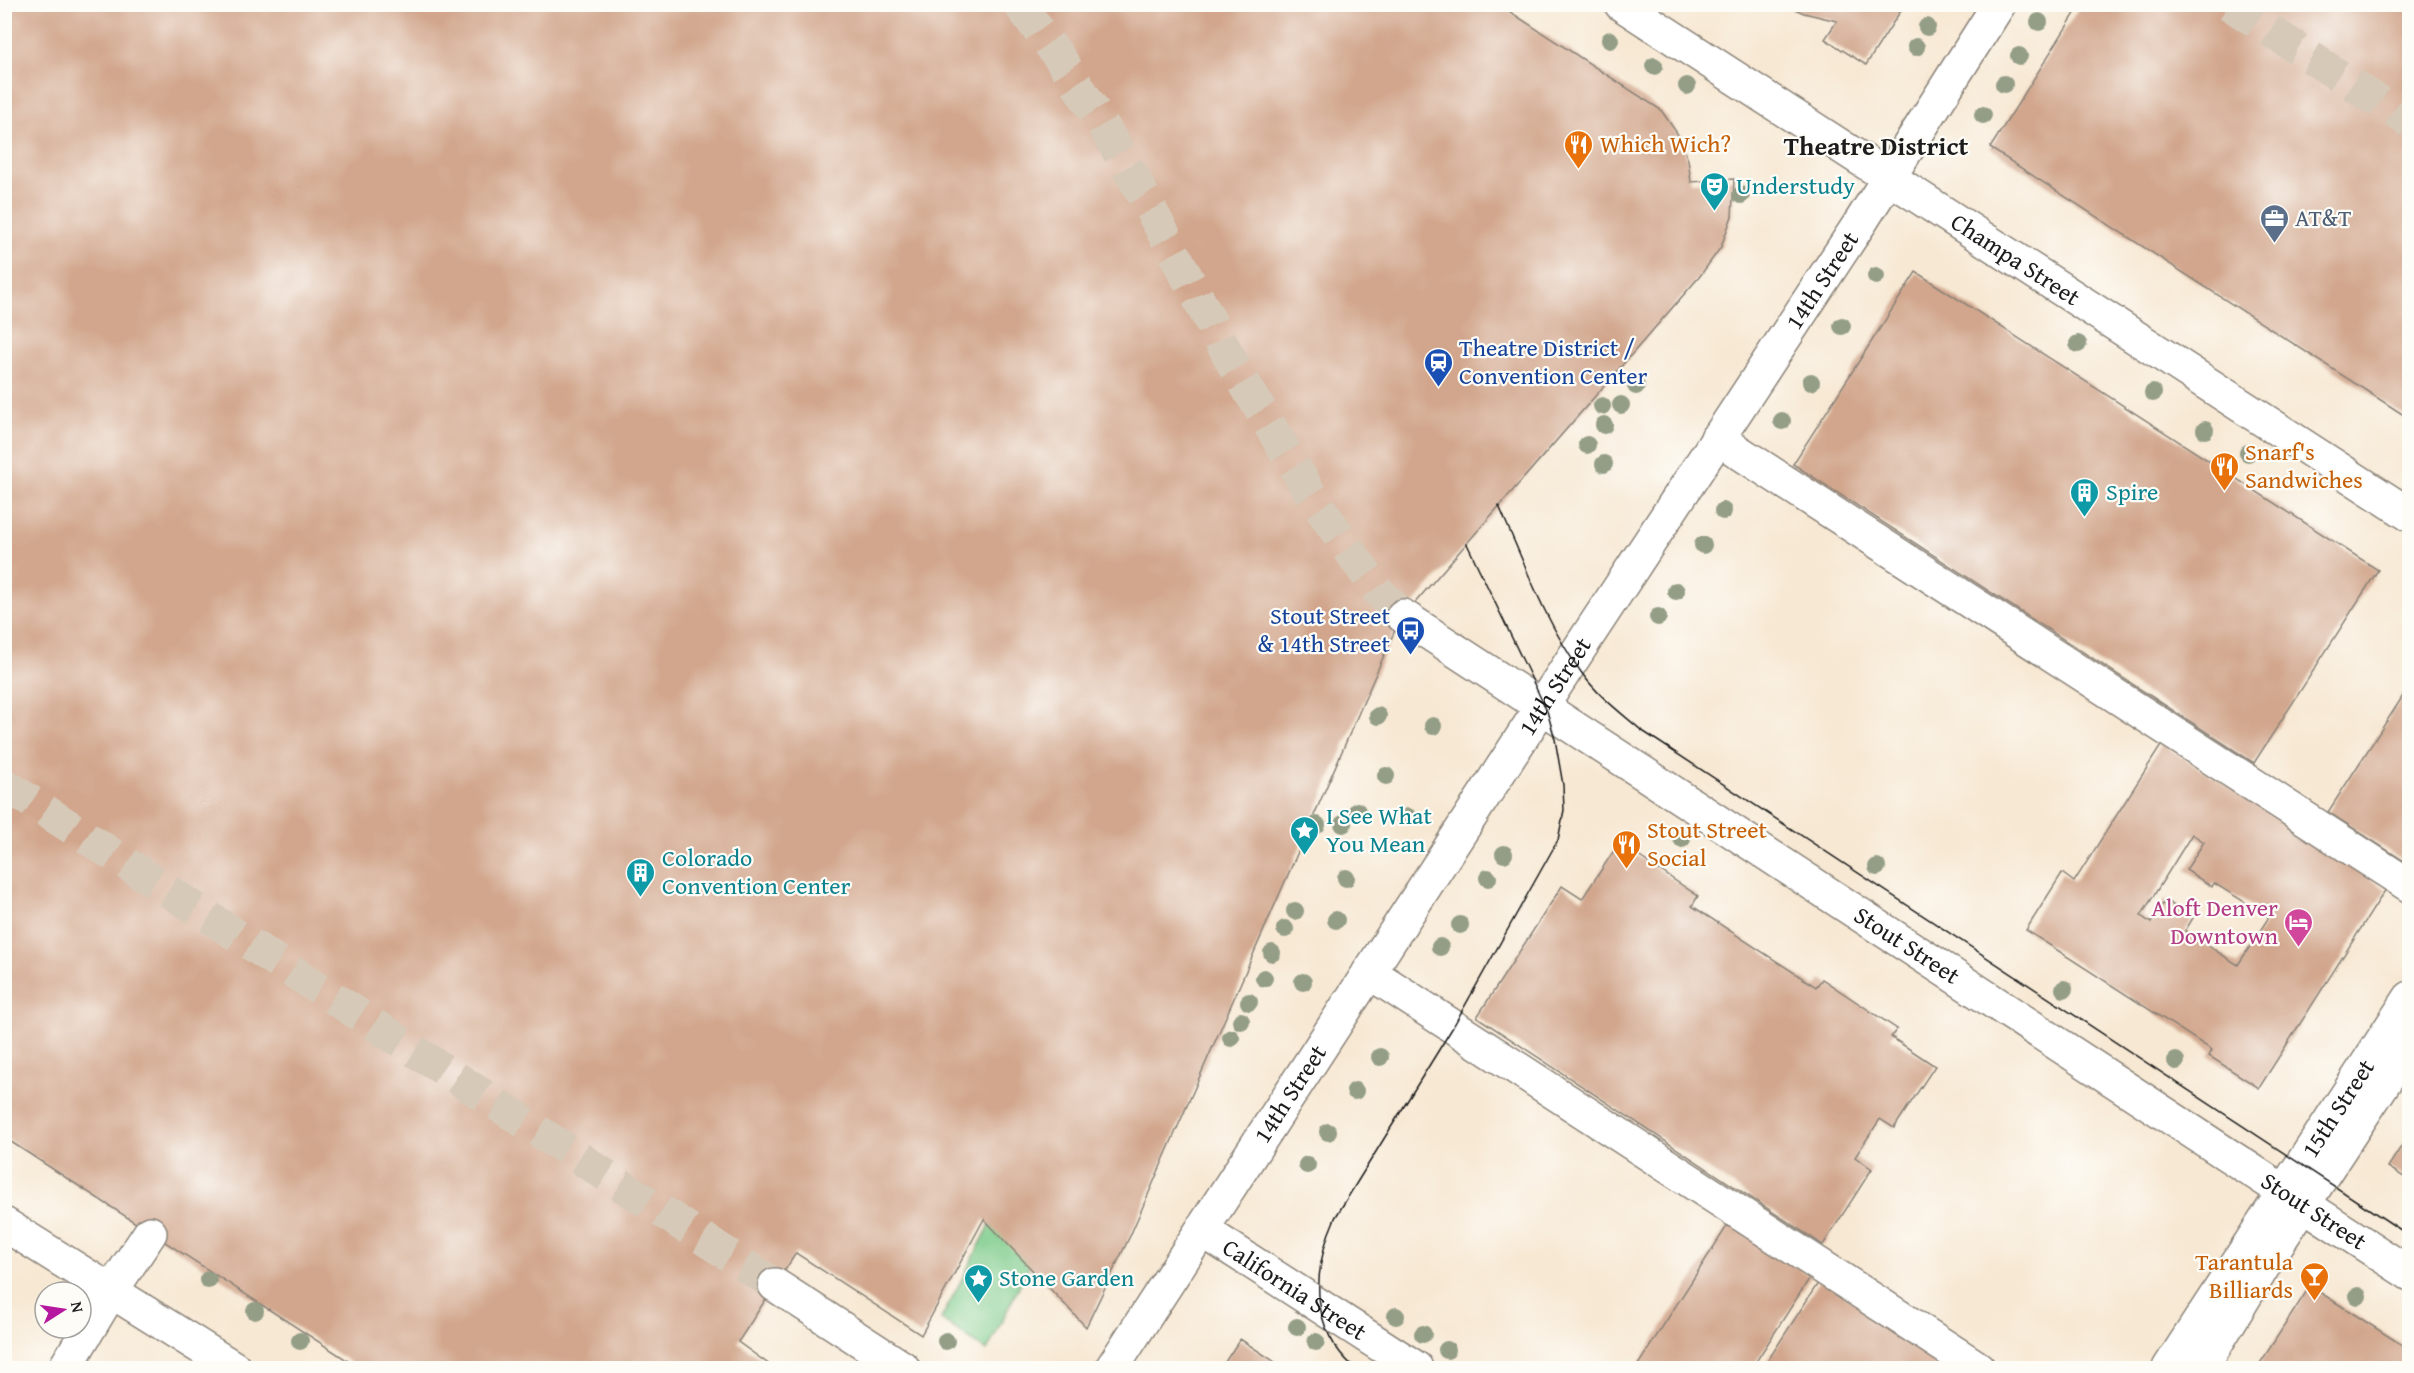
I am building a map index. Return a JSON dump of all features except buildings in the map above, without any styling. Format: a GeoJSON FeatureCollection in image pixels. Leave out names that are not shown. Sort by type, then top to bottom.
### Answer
{"type":"FeatureCollection","features":[{"type":"Feature","properties":{"kind":"main road","name":"Champa Street"},"geometry":{"type":"LineString","coordinates":[[1621,4],[2409,515]]}},
{"type":"Feature","properties":{"kind":"main road","name":"14th Street"},"geometry":{"type":"LineString","coordinates":[[1112,1368],[1717,438],[1863,220],[1999,4]]}},
{"type":"Feature","properties":{"kind":"main road"},"geometry":{"type":"LineString","coordinates":[[1717,438],[2409,886]]}},
{"type":"Feature","properties":{"kind":"main road","name":"Stout Street"},"geometry":{"type":"LineString","coordinates":[[1403,616],[2409,1274]]}},
{"type":"Feature","properties":{"kind":"main road"},"geometry":{"type":"LineString","coordinates":[[1369,972],[1978,1368]]}},
{"type":"Feature","properties":{"kind":"main road","name":"15th Street"},"geometry":{"type":"LineString","coordinates":[[2169,1368],[2293,1198],[2409,998]]}},
{"type":"Feature","properties":{"kind":"main road"},"geometry":{"type":"LineString","coordinates":[[2201,1368],[2293,1198],[2409,1043]]}},
{"type":"Feature","properties":{"kind":"main road"},"geometry":{"type":"LineString","coordinates":[[4,1224],[234,1368]]}},
{"type":"Feature","properties":{"kind":"main road","name":"California Street"},"geometry":{"type":"LineString","coordinates":[[1202,1230],[1416,1368]]}},
{"type":"Feature","properties":{"kind":"main road"},"geometry":{"type":"LineString","coordinates":[[65,1368],[150,1233]]}},
{"type":"Feature","properties":{"kind":"main road"},"geometry":{"type":"LineString","coordinates":[[775,1286],[903,1368]]}},
{"type":"Feature","properties":{"kind":"green space"},"geometry":{"type":"Polygon","coordinates":[[[1010,1187],[1052,1220],[987,1351],[941,1319],[1010,1187]]]}},
{"type":"Feature","properties":{"kind":"tunnel"},"geometry":{"type":"LineString","coordinates":[[1019,4],[1059,57],[1098,117],[1134,178],[1233,364],[1315,501],[1378,591],[1403,616]]}},
{"type":"Feature","properties":{"kind":"tunnel"},"geometry":{"type":"LineString","coordinates":[[2229,4],[2410,122]]}},
{"type":"Feature","properties":{"kind":"tunnel"},"geometry":{"type":"LineString","coordinates":[[4,784],[775,1285]]}},
{"type":"Feature","properties":{"kind":"tram line"},"geometry":{"type":"LineString","coordinates":[[1499,506],[1536,591],[1568,653],[1594,688],[1641,730],[2410,1236]]}},
{"type":"Feature","properties":{"kind":"tram line"},"geometry":{"type":"LineString","coordinates":[[1355,1368],[1340,1352],[1329,1335],[1322,1317],[1319,1278],[1327,1238],[1335,1218],[1453,1027],[1558,840],[1564,810],[1563,785],[1555,739],[1547,711],[1467,544]]}},
{"type":"Feature","properties":{"kind":"place","name":"Which Wich?"},"geometry":{"type":"Point","coordinates":[1579,170]}},
{"type":"Feature","properties":{"kind":"place","name":"Understudy"},"geometry":{"type":"Point","coordinates":[1715,212]}},
{"type":"Feature","properties":{"kind":"place","name":"AT&T"},"geometry":{"type":"Point","coordinates":[2274,244]}},
{"type":"Feature","properties":{"kind":"place","name":"Theatre District / Convention Center"},"geometry":{"type":"Point","coordinates":[1438,388]}},
{"type":"Feature","properties":{"kind":"place","name":"Snarf's Sandwiches"},"geometry":{"type":"Point","coordinates":[2224,492]}},
{"type":"Feature","properties":{"kind":"place","name":"Spire"},"geometry":{"type":"Point","coordinates":[2085,518]}},
{"type":"Feature","properties":{"kind":"place","name":"Stout Street & 14th Street"},"geometry":{"type":"Point","coordinates":[1411,656]}},
{"type":"Feature","properties":{"kind":"place","name":"I See What You Mean"},"geometry":{"type":"Point","coordinates":[1305,856]}},
{"type":"Feature","properties":{"kind":"place","name":"Stout Street Social"},"geometry":{"type":"Point","coordinates":[1626,870]}},
{"type":"Feature","properties":{"kind":"place","name":"Colorado Convention Center"},"geometry":{"type":"Point","coordinates":[641,898]}},
{"type":"Feature","properties":{"kind":"place","name":"Aloft Denver Downtown"},"geometry":{"type":"Point","coordinates":[2299,948]}},
{"type":"Feature","properties":{"kind":"place","name":"Tarantula Billiards"},"geometry":{"type":"Point","coordinates":[2314,1302]}},
{"type":"Feature","properties":{"kind":"place","name":"Stone Garden"},"geometry":{"type":"Point","coordinates":[978,1304]}},
{"type":"Feature","properties":{"kind":"district","name":"Theatre District"},"geometry":{"type":"Point","coordinates":[1876,146]}}]}
